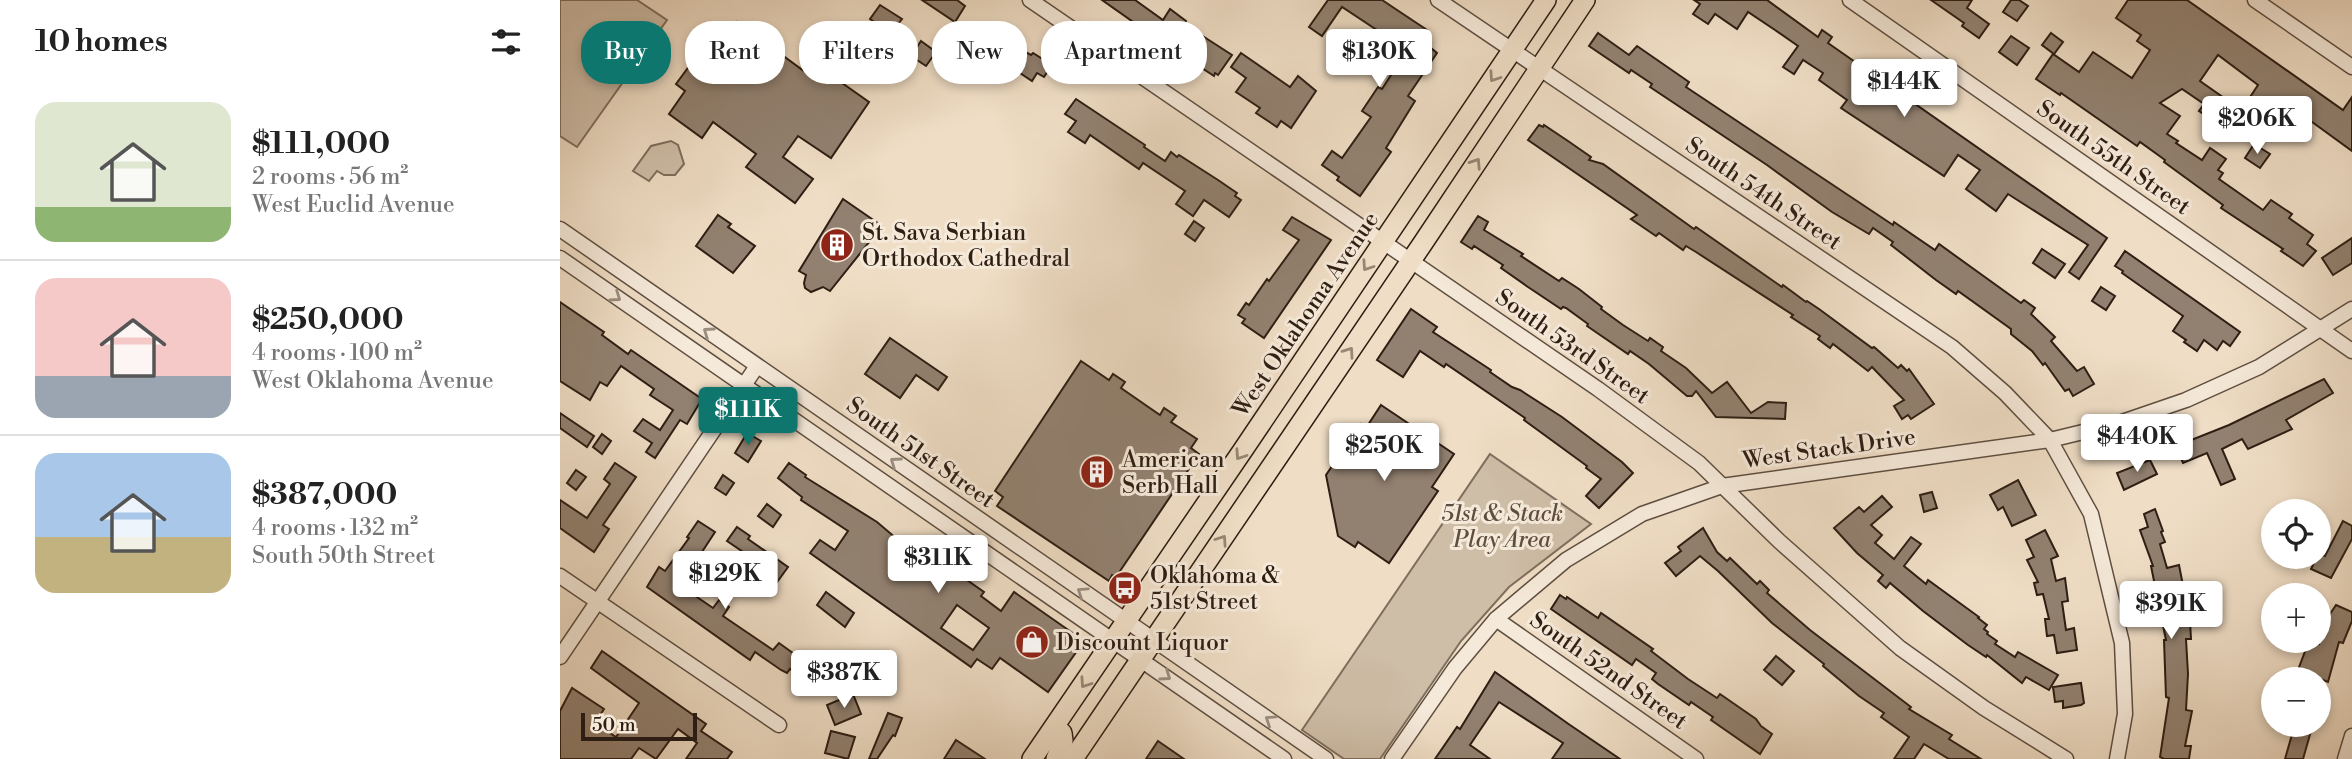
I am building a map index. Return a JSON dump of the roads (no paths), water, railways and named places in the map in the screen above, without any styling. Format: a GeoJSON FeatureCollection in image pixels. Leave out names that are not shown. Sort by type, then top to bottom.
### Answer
{"type":"FeatureCollection","features":[{"type":"Feature","properties":{"kind":"main road","name":"West Oklahoma Avenue"},"geometry":{"type":"LineString","coordinates":[[1032,759],[1546,0]]}},
{"type":"Feature","properties":{"kind":"main road"},"geometry":{"type":"LineString","coordinates":[[1073,759],[1585,0]]}},
{"type":"Feature","properties":{"kind":"main road"},"geometry":{"type":"LineString","coordinates":[[1055,727],[1062,733],[1063,741],[1056,759]]}},
{"type":"Feature","properties":{"kind":"street","name":"South 53rd Street"},"geometry":{"type":"LineString","coordinates":[[1030,0],[1598,389],[1699,463],[1808,568],[1900,648],[1983,708],[2066,759]]}},
{"type":"Feature","properties":{"kind":"street","name":"South 54th Street"},"geometry":{"type":"LineString","coordinates":[[1438,0],[1952,347],[2005,393],[2050,440],[2091,514],[2122,643],[2125,713],[2118,759]]}},
{"type":"Feature","properties":{"kind":"street","name":"South 55th Street"},"geometry":{"type":"LineString","coordinates":[[1850,0],[2352,351]]}},
{"type":"Feature","properties":{"kind":"street"},"geometry":{"type":"LineString","coordinates":[[2255,0],[2352,67]]}},
{"type":"Feature","properties":{"kind":"street","name":"South 51st Street"},"geometry":{"type":"LineString","coordinates":[[560,229],[1326,759]]}},
{"type":"Feature","properties":{"kind":"street","name":"South 51st Street"},"geometry":{"type":"LineString","coordinates":[[560,258],[1284,759]]}},
{"type":"Feature","properties":{"kind":"street","name":"West Stack Drive"},"geometry":{"type":"LineString","coordinates":[[1392,759],[1455,668],[1496,619],[1566,560],[1642,514],[1722,486],[2050,440],[2116,424],[2186,401],[2259,367],[2352,309]]}},
{"type":"Feature","properties":{"kind":"street"},"geometry":{"type":"LineString","coordinates":[[560,657],[757,366]]}},
{"type":"Feature","properties":{"kind":"street"},"geometry":{"type":"LineString","coordinates":[[560,576],[779,725]]}},
{"type":"Feature","properties":{"kind":"street","name":"South 52nd Street"},"geometry":{"type":"LineString","coordinates":[[1496,619],[1696,759]]}},
{"type":"Feature","properties":{"kind":"street"},"geometry":{"type":"LineString","coordinates":[[2345,759],[2352,736]]}},
{"type":"Feature","properties":{"kind":"place","name":"St. Sava Serbian Orthodox Cathedral"},"geometry":{"type":"Point","coordinates":[837,245]}},
{"type":"Feature","properties":{"kind":"place","name":"American Serb Hall"},"geometry":{"type":"Point","coordinates":[1097,472]}},
{"type":"Feature","properties":{"kind":"place","name":"Oklahoma & 51st Street"},"geometry":{"type":"Point","coordinates":[1125,588]}},
{"type":"Feature","properties":{"kind":"place","name":"Discount Liquor"},"geometry":{"type":"Point","coordinates":[1032,642]}},
{"type":"Feature","properties":{"kind":"park label","name":"51st & Stack Play Area"},"geometry":{"type":"Point","coordinates":[1502,526]}}]}
